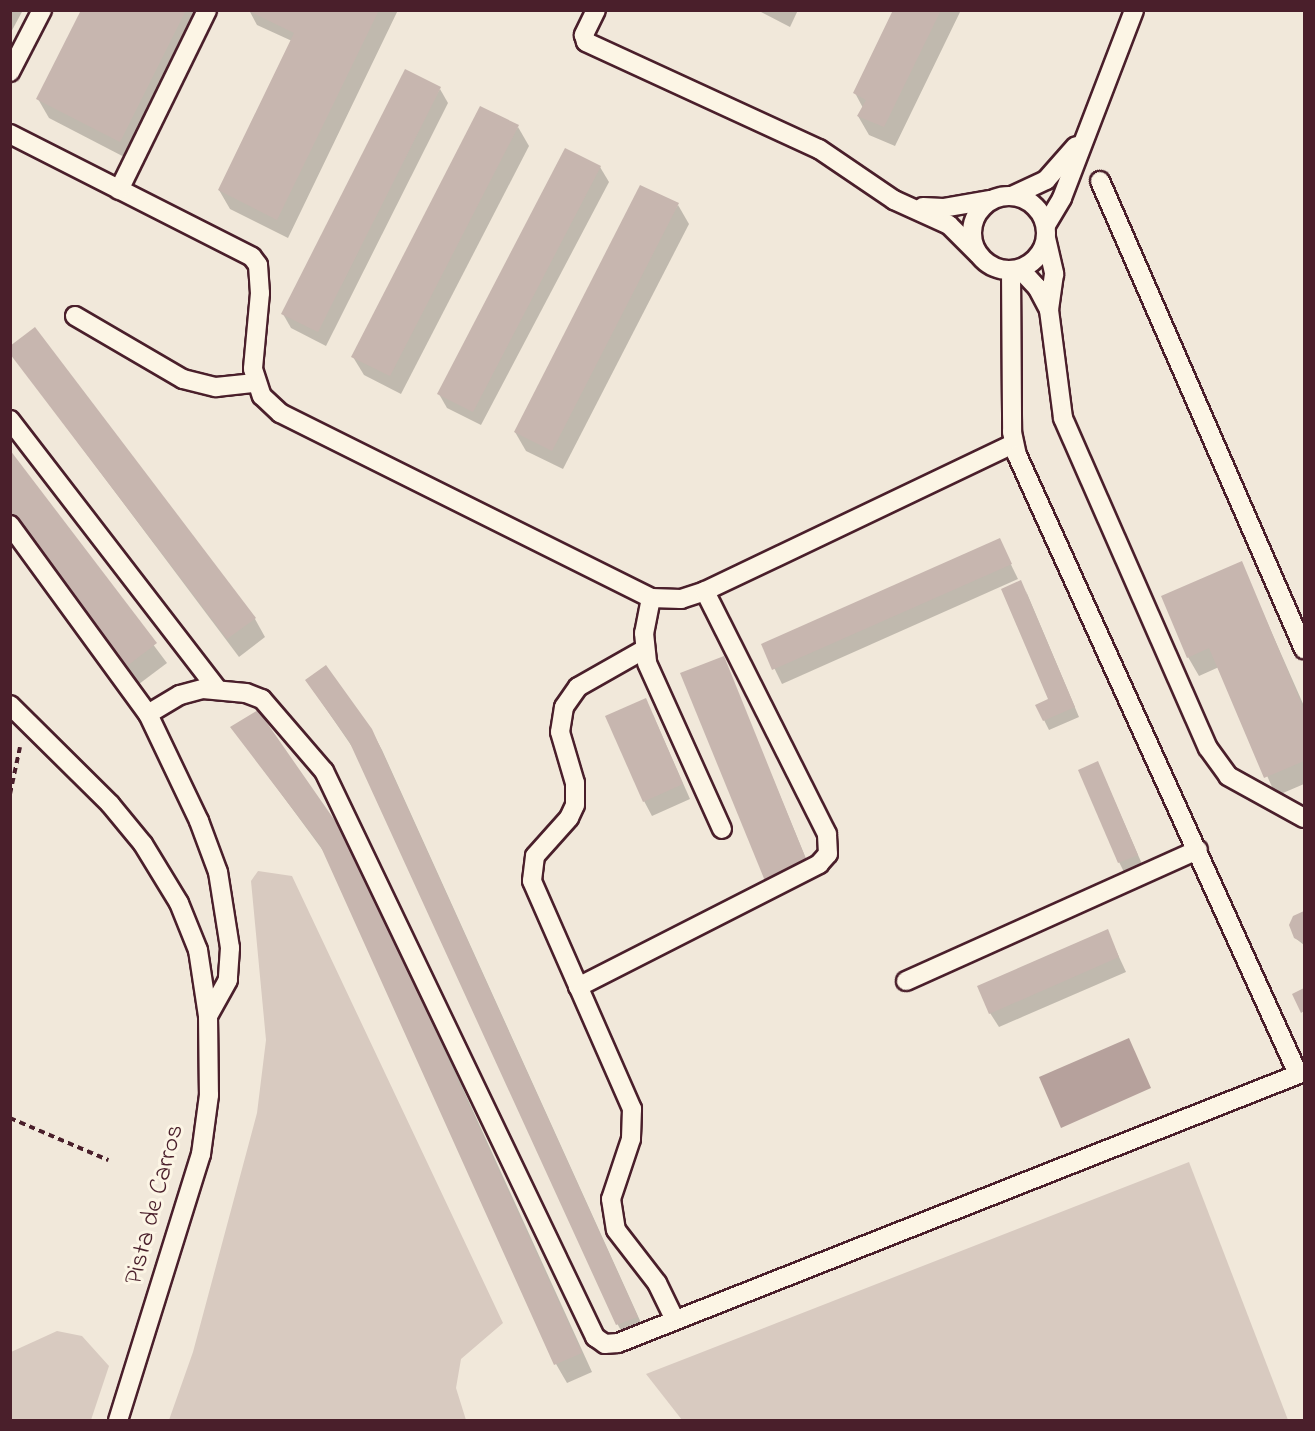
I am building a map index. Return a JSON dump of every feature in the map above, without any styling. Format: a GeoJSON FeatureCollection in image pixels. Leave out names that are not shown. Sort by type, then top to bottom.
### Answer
{"type":"FeatureCollection","features":[{"type":"Feature","properties":{"kind":"lane"},"geometry":{"type":"LineString","coordinates":[[10,72],[42,10]]}},
{"type":"Feature","properties":{"kind":"lane"},"geometry":{"type":"LineString","coordinates":[[119,190],[207,10]]}},
{"type":"Feature","properties":{"kind":"lane"},"geometry":{"type":"LineString","coordinates":[[596,10],[584,35],[586,42],[819,149],[894,200],[949,225],[993,266],[1015,270],[1037,287],[1049,310]]}},
{"type":"Feature","properties":{"kind":"lane"},"geometry":{"type":"LineString","coordinates":[[1015,270],[1037,258],[1134,10]]}},
{"type":"Feature","properties":{"kind":"lane"},"geometry":{"type":"LineString","coordinates":[[978,254],[972,234],[973,223],[984,205],[1046,180],[1087,133]]}},
{"type":"Feature","properties":{"kind":"lane"},"geometry":{"type":"LineString","coordinates":[[10,134],[244,252],[258,266],[260,293],[252,369],[255,383],[279,413],[651,598],[681,599],[705,591],[1013,444]]}},
{"type":"Feature","properties":{"kind":"lane"},"geometry":{"type":"LineString","coordinates":[[1100,181],[1305,649]]}},
{"type":"Feature","properties":{"kind":"lane"},"geometry":{"type":"LineString","coordinates":[[912,207],[943,208],[1008,196],[1027,200],[1039,211],[1046,232],[1054,274],[1049,310],[1056,389],[1063,418],[1213,758],[1228,776],[1305,818]]}},
{"type":"Feature","properties":{"kind":"lane"},"geometry":{"type":"LineString","coordinates":[[148,714],[180,695],[217,689],[262,699],[324,771],[595,1337],[612,1345],[1301,1073],[1013,444],[1015,270]]}},
{"type":"Feature","properties":{"kind":"lane"},"geometry":{"type":"LineString","coordinates":[[75,316],[183,379],[216,387],[255,383]]}},
{"type":"Feature","properties":{"kind":"lane"},"geometry":{"type":"LineString","coordinates":[[10,420],[217,689]]}},
{"type":"Feature","properties":{"kind":"lane"},"geometry":{"type":"LineString","coordinates":[[10,525],[148,714],[199,821],[218,872],[227,915],[228,980],[208,1016]]}},
{"type":"Feature","properties":{"kind":"lane"},"geometry":{"type":"LineString","coordinates":[[578,987],[819,864],[828,854],[827,834],[705,591]]}},
{"type":"Feature","properties":{"kind":"lane"},"geometry":{"type":"LineString","coordinates":[[651,598],[645,618],[647,663],[722,828]]}},
{"type":"Feature","properties":{"kind":"lane"},"geometry":{"type":"LineString","coordinates":[[645,649],[578,687],[560,719],[561,744],[575,783],[575,805],[570,818],[535,856],[532,881],[632,1110],[631,1139],[614,1183],[614,1223],[623,1243],[657,1283],[675,1320]]}},
{"type":"Feature","properties":{"kind":"lane","name":"Pista de Carros"},"geometry":{"type":"LineString","coordinates":[[10,705],[110,804],[143,844],[179,903],[198,950],[208,1016],[209,1095],[201,1154],[118,1420]]}},
{"type":"Feature","properties":{"kind":"lane"},"geometry":{"type":"LineString","coordinates":[[906,981],[1198,850]]}},
{"type":"Feature","properties":{"kind":"path"},"geometry":{"type":"LineString","coordinates":[[10,794],[25,719]]}},
{"type":"Feature","properties":{"kind":"path"},"geometry":{"type":"LineString","coordinates":[[10,1118],[108,1160]]}},
{"type":"Feature","properties":{"kind":"shaded area"},"geometry":{"type":"Polygon","coordinates":[[[258,871],[292,876],[503,1323],[461,1359],[456,1388],[466,1420],[169,1420],[193,1352],[257,1113],[266,1040],[251,881],[258,871]]]}},
{"type":"Feature","properties":{"kind":"shaded area"},"geometry":{"type":"Polygon","coordinates":[[[1129,1038],[1151,1088],[1061,1128],[1039,1077],[1129,1038]]]}},
{"type":"Feature","properties":{"kind":"shaded area"},"geometry":{"type":"Polygon","coordinates":[[[1189,1162],[1288,1420],[682,1420],[646,1374],[1189,1162]]]}},
{"type":"Feature","properties":{"kind":"shaded area"},"geometry":{"type":"Polygon","coordinates":[[[57,1331],[82,1336],[109,1366],[91,1420],[11,1420],[11,1352],[57,1331]]]}},
{"type":"Feature","properties":{"kind":"building"},"geometry":{"type":"Polygon","coordinates":[[[81,10],[186,10],[120,142],[36,99],[81,10]]]}},
{"type":"Feature","properties":{"kind":"building"},"geometry":{"type":"Polygon","coordinates":[[[247,10],[379,10],[277,220],[218,190],[294,33],[247,10]]]}},
{"type":"Feature","properties":{"kind":"building"},"geometry":{"type":"Polygon","coordinates":[[[893,10],[941,10],[884,127],[857,116],[866,100],[853,93],[893,10]]]}},
{"type":"Feature","properties":{"kind":"building"},"geometry":{"type":"Polygon","coordinates":[[[405,69],[441,87],[318,332],[281,314],[405,69]]]}},
{"type":"Feature","properties":{"kind":"building"},"geometry":{"type":"Polygon","coordinates":[[[480,106],[519,125],[390,376],[351,357],[480,106]]]}},
{"type":"Feature","properties":{"kind":"building"},"geometry":{"type":"Polygon","coordinates":[[[565,148],[601,166],[473,412],[437,394],[565,148]]]}},
{"type":"Feature","properties":{"kind":"building"},"geometry":{"type":"Polygon","coordinates":[[[640,185],[679,203],[552,451],[514,432],[640,185]]]}},
{"type":"Feature","properties":{"kind":"building"},"geometry":{"type":"Polygon","coordinates":[[[35,327],[256,618],[227,639],[10,354],[10,346],[35,327]]]}},
{"type":"Feature","properties":{"kind":"building"},"geometry":{"type":"Polygon","coordinates":[[[10,450],[157,643],[127,666],[10,513],[10,450]]]}},
{"type":"Feature","properties":{"kind":"building"},"geometry":{"type":"Polygon","coordinates":[[[1000,538],[1012,564],[772,670],[761,644],[1000,538]]]}},
{"type":"Feature","properties":{"kind":"building"},"geometry":{"type":"Polygon","coordinates":[[[1242,561],[1304,710],[1304,761],[1264,778],[1209,648],[1187,658],[1161,596],[1242,561]]]}},
{"type":"Feature","properties":{"kind":"building"},"geometry":{"type":"Polygon","coordinates":[[[1021,580],[1075,707],[1043,721],[1035,705],[1048,699],[1001,589],[1021,580]]]}},
{"type":"Feature","properties":{"kind":"building"},"geometry":{"type":"Polygon","coordinates":[[[724,656],[808,864],[765,881],[680,673],[724,656]]]}},
{"type":"Feature","properties":{"kind":"building"},"geometry":{"type":"Polygon","coordinates":[[[326,665],[372,729],[638,1317],[616,1325],[349,741],[305,680],[326,665]]]}},
{"type":"Feature","properties":{"kind":"building"},"geometry":{"type":"Polygon","coordinates":[[[646,698],[683,784],[643,802],[605,716],[646,698]]]}},
{"type":"Feature","properties":{"kind":"building"},"geometry":{"type":"Polygon","coordinates":[[[258,710],[347,838],[582,1353],[554,1365],[320,845],[230,727],[258,710]]]}},
{"type":"Feature","properties":{"kind":"building"},"geometry":{"type":"Polygon","coordinates":[[[1098,761],[1138,855],[1118,863],[1078,770],[1098,761]]]}},
{"type":"Feature","properties":{"kind":"building"},"geometry":{"type":"Polygon","coordinates":[[[1304,911],[1304,942],[1302,942],[1294,938],[1289,925],[1293,916],[1304,911]]]}},
{"type":"Feature","properties":{"kind":"building"},"geometry":{"type":"Polygon","coordinates":[[[1108,929],[1119,957],[989,1014],[977,986],[1108,929]]]}},
{"type":"Feature","properties":{"kind":"building"},"geometry":{"type":"Polygon","coordinates":[[[1304,988],[1304,1011],[1301,1013],[1292,994],[1304,988]]]}}]}
